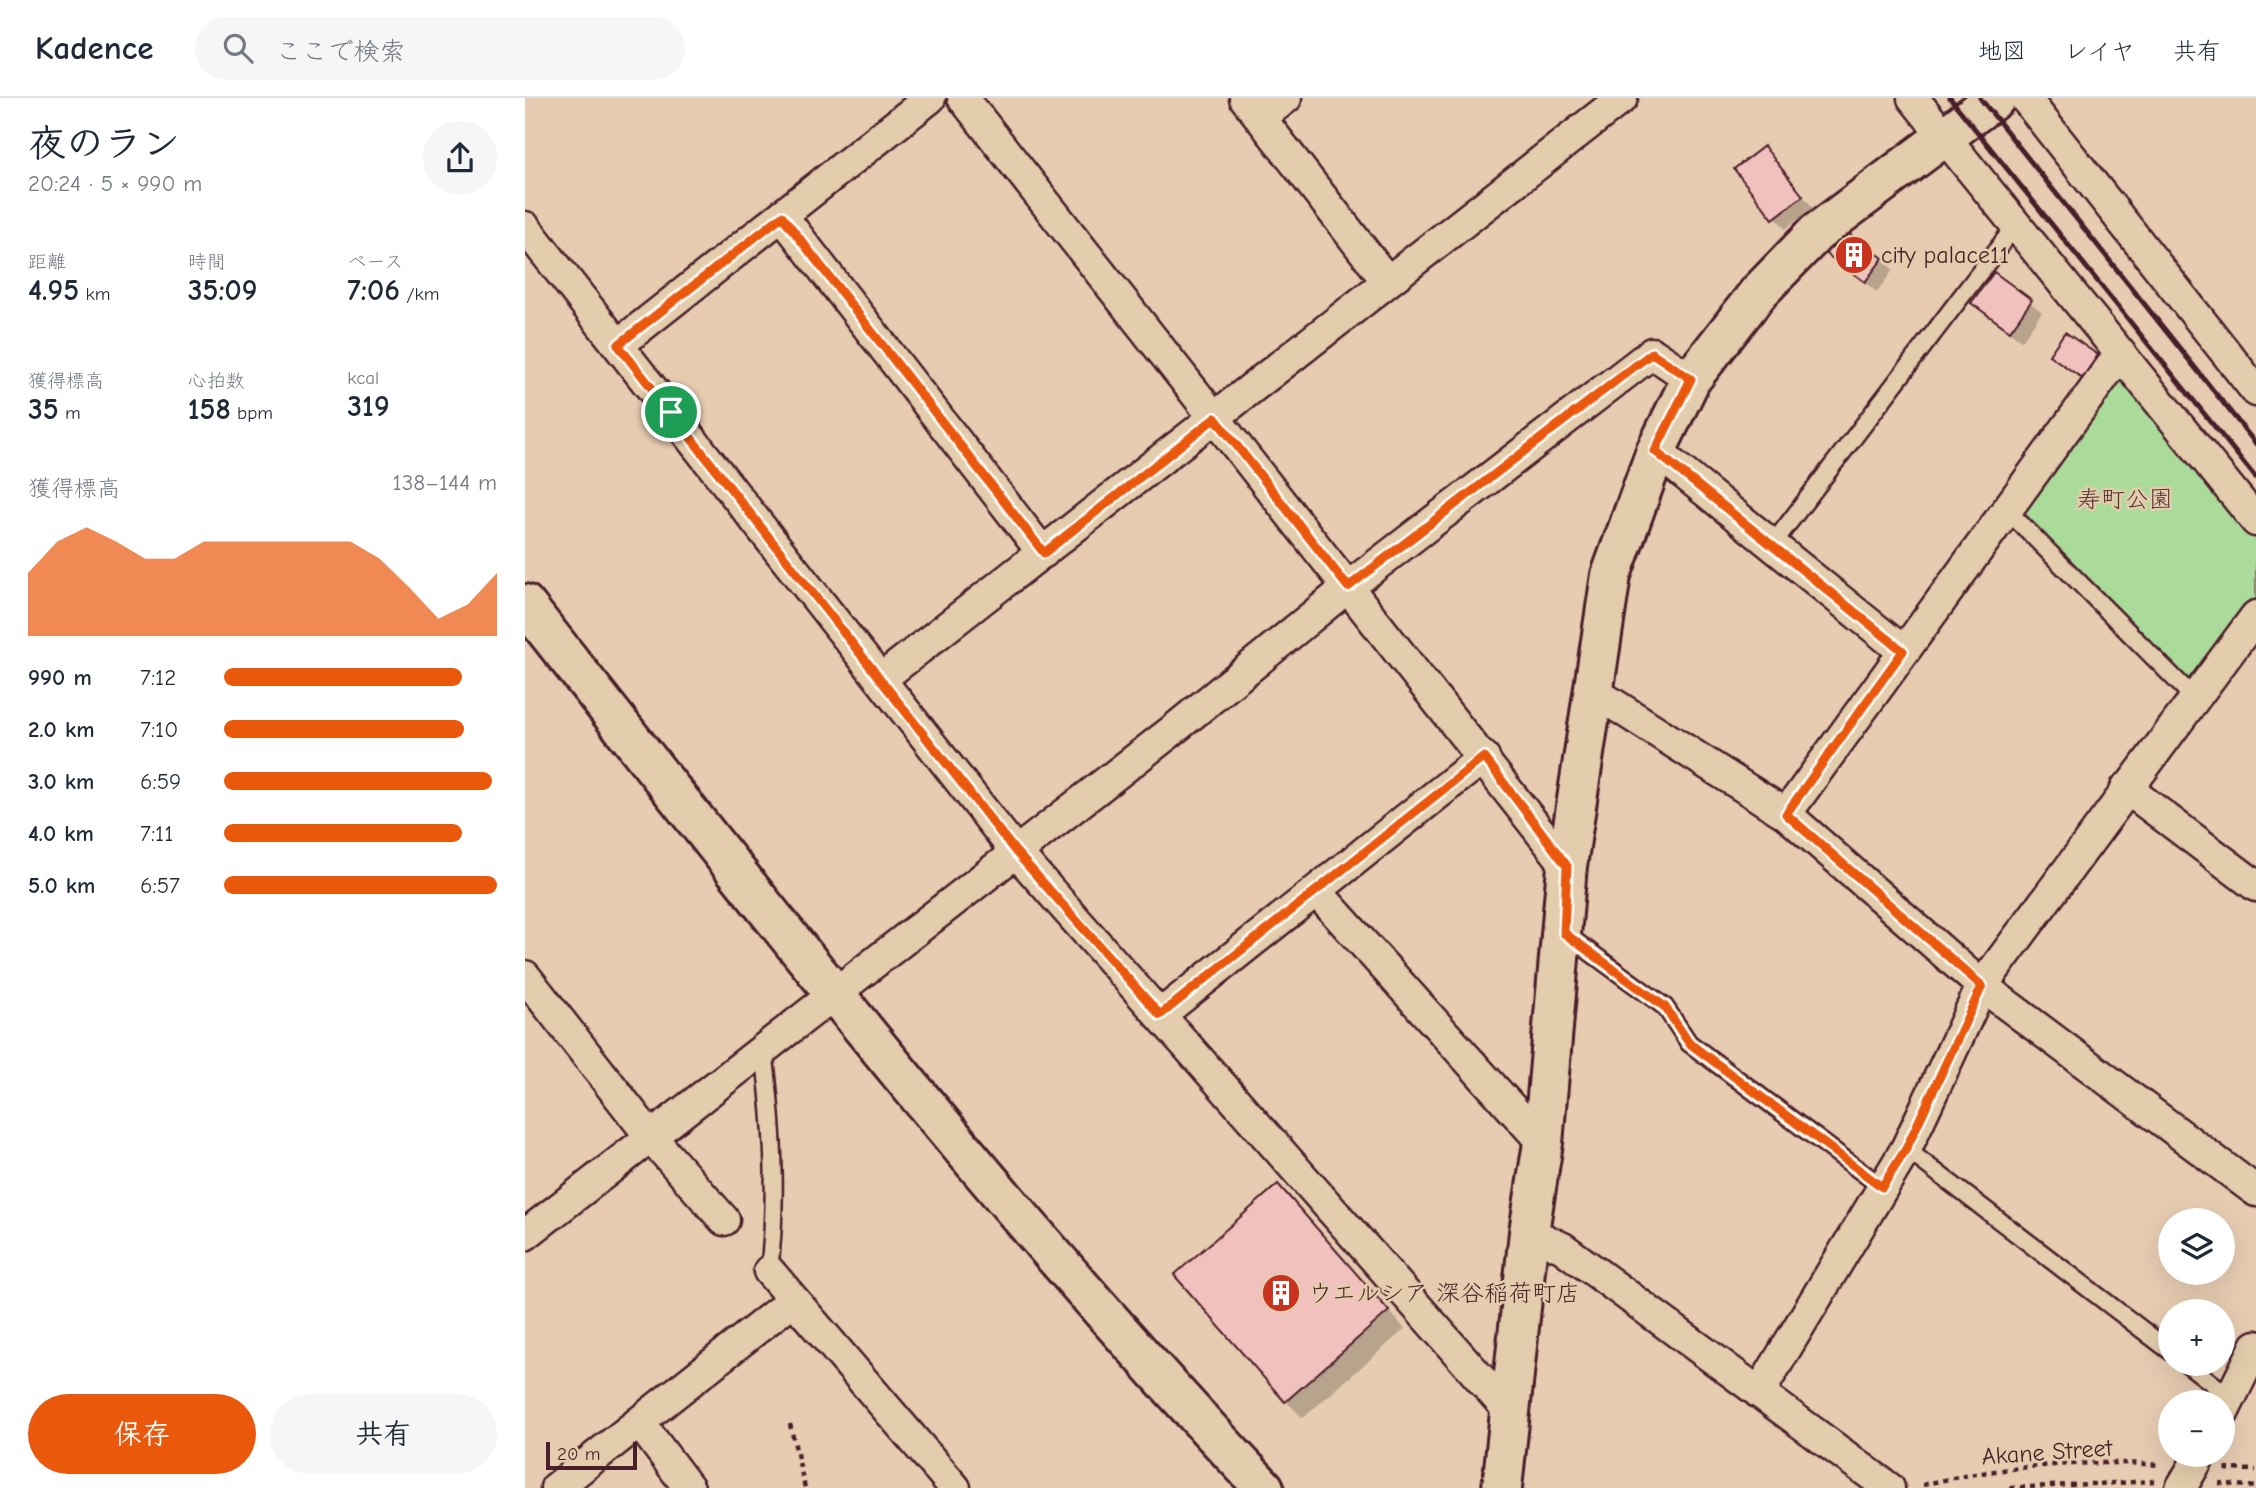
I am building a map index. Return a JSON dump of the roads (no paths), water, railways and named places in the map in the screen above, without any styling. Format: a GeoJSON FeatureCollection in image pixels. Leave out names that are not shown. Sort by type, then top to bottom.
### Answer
{"type":"FeatureCollection","features":[{"type":"Feature","properties":{"kind":"street"},"geometry":{"type":"LineString","coordinates":[[618,345],[930,98]]}},
{"type":"Feature","properties":{"kind":"street"},"geometry":{"type":"LineString","coordinates":[[963,98],[1484,757],[1567,866]]}},
{"type":"Feature","properties":{"kind":"street"},"geometry":{"type":"LineString","coordinates":[[1286,98],[1253,108],[1387,281]]}},
{"type":"Feature","properties":{"kind":"street"},"geometry":{"type":"LineString","coordinates":[[882,678],[1622,98]]}},
{"type":"Feature","properties":{"kind":"street"},"geometry":{"type":"LineString","coordinates":[[1913,98],[2256,521]]}},
{"type":"Feature","properties":{"kind":"street"},"geometry":{"type":"LineString","coordinates":[[1501,1488],[1529,1232],[1543,1143],[1564,933],[1567,866],[1611,575],[1655,451],[1691,379],[1758,293],[1816,233],[1996,98]]}},
{"type":"Feature","properties":{"kind":"street"},"geometry":{"type":"LineString","coordinates":[[2025,98],[2256,391]]}},
{"type":"Feature","properties":{"kind":"street"},"geometry":{"type":"LineString","coordinates":[[782,216],[1044,553]]}},
{"type":"Feature","properties":{"kind":"street"},"geometry":{"type":"LineString","coordinates":[[525,227],[882,678],[1015,851],[1509,1411]]}},
{"type":"Feature","properties":{"kind":"street"},"geometry":{"type":"LineString","coordinates":[[525,1235],[1173,730],[1348,587],[1652,353],[1691,379]]}},
{"type":"Feature","properties":{"kind":"street"},"geometry":{"type":"LineString","coordinates":[[1786,814],[2120,354]]}},
{"type":"Feature","properties":{"kind":"street"},"geometry":{"type":"LineString","coordinates":[[1655,451],[1903,651]]}},
{"type":"Feature","properties":{"kind":"street"},"geometry":{"type":"LineString","coordinates":[[525,604],[834,995],[1020,1216],[1264,1488]]}},
{"type":"Feature","properties":{"kind":"street"},"geometry":{"type":"LineString","coordinates":[[1759,1393],[1906,1149],[1982,986],[2126,788],[2256,616]]}},
{"type":"Feature","properties":{"kind":"street"},"geometry":{"type":"LineString","coordinates":[[1593,691],[1786,814],[1982,986],[2256,1191]]}},
{"type":"Feature","properties":{"kind":"street"},"geometry":{"type":"LineString","coordinates":[[1160,1015],[1484,757]]}},
{"type":"Feature","properties":{"kind":"street"},"geometry":{"type":"LineString","coordinates":[[2126,788],[2256,886]]}},
{"type":"Feature","properties":{"kind":"street"},"geometry":{"type":"LineString","coordinates":[[1317,892],[1543,1143]]}},
{"type":"Feature","properties":{"kind":"street"},"geometry":{"type":"LineString","coordinates":[[525,976],[650,1136],[724,1220]]}},
{"type":"Feature","properties":{"kind":"street"},"geometry":{"type":"LineString","coordinates":[[1529,1232],[1563,1248],[1889,1488]]}},
{"type":"Feature","properties":{"kind":"street"},"geometry":{"type":"LineString","coordinates":[[769,1271],[955,1488]]}},
{"type":"Feature","properties":{"kind":"street"},"geometry":{"type":"LineString","coordinates":[[556,1488],[793,1300]]}},
{"type":"Feature","properties":{"kind":"street"},"geometry":{"type":"LineString","coordinates":[[2234,1390],[2256,1346]]}},
{"type":"Feature","properties":{"kind":"street"},"geometry":{"type":"LineString","coordinates":[[639,1422],[689,1488]]}},
{"type":"Feature","properties":{"kind":"lane"},"geometry":{"type":"LineString","coordinates":[[1772,545],[2015,226]]}},
{"type":"Feature","properties":{"kind":"lane"},"geometry":{"type":"LineString","coordinates":[[2007,510],[2194,698]]}},
{"type":"Feature","properties":{"kind":"lane"},"geometry":{"type":"LineString","coordinates":[[1564,933],[1665,1007],[1689,1043],[1882,1187]]}},
{"type":"Feature","properties":{"kind":"lane"},"geometry":{"type":"LineString","coordinates":[[764,1050],[776,1171],[775,1220],[769,1271]]}},
{"type":"Feature","properties":{"kind":"lane"},"geometry":{"type":"LineString","coordinates":[[1906,1149],[2158,1342]]}},
{"type":"Feature","properties":{"kind":"lane"},"geometry":{"type":"LineString","coordinates":[[2198,1376],[2212,1390]]}},
{"type":"Feature","properties":{"kind":"railway"},"geometry":{"type":"LineString","coordinates":[[1950,98],[2256,478]]}},
{"type":"Feature","properties":{"kind":"railway"},"geometry":{"type":"LineString","coordinates":[[1980,98],[2256,444]]}},
{"type":"Feature","properties":{"kind":"place","name":"city palace11"},"geometry":{"type":"Point","coordinates":[1854,255]}},
{"type":"Feature","properties":{"kind":"place","name":"ウエルシア 深谷稲荷町店"},"geometry":{"type":"Point","coordinates":[1281,1293]}},
{"type":"Feature","properties":{"kind":"park label","name":"寿町公園"},"geometry":{"type":"Point","coordinates":[2125,499]}}]}
